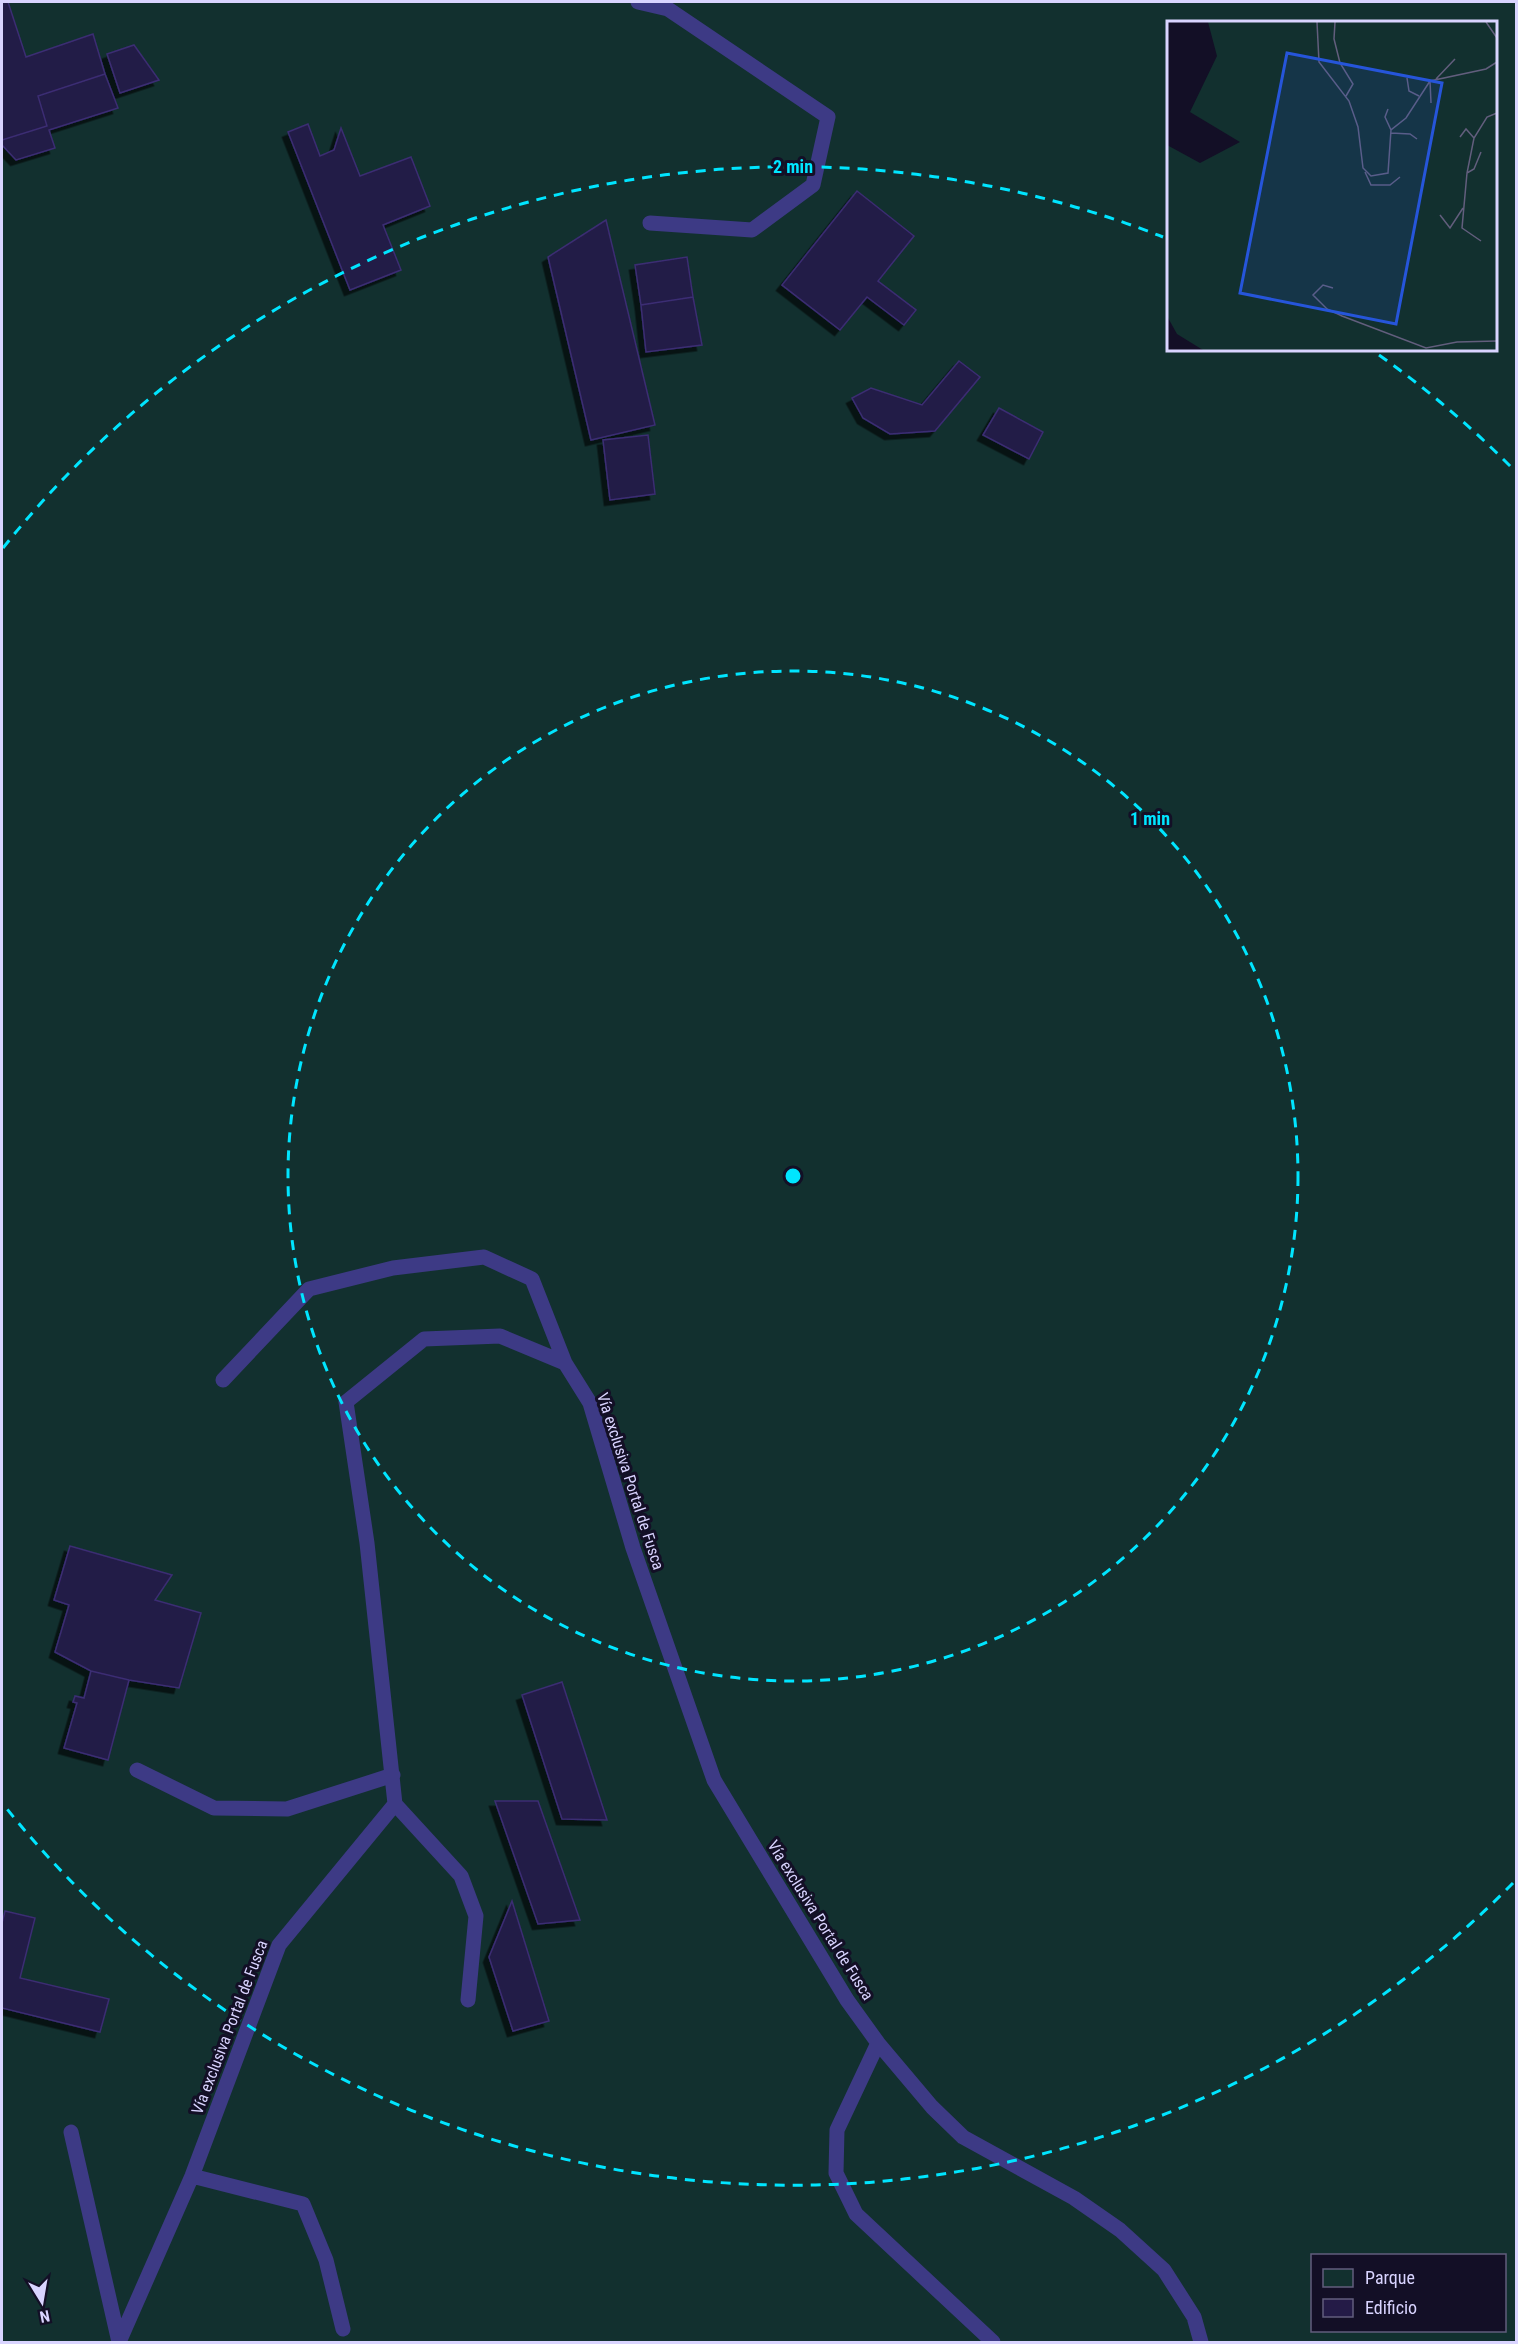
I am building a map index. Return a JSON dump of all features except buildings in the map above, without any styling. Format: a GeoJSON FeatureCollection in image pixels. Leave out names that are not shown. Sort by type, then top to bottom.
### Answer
{"type":"FeatureCollection","features":[{"type":"Feature","properties":{"kind":"lane"},"geometry":{"type":"LineString","coordinates":[[638,2],[668,9],[828,117],[813,185],[752,230],[650,223]]}},
{"type":"Feature","properties":{"kind":"lane","name":"Vía exclusiva Portal de Fusca"},"geometry":{"type":"LineString","coordinates":[[223,1380],[309,1289],[393,1268],[484,1257],[532,1279],[565,1363],[590,1403],[633,1548],[714,1780],[848,2000],[878,2043],[932,2107],[963,2137],[1074,2198],[1120,2230],[1164,2270],[1194,2317],[1201,2343]]}},
{"type":"Feature","properties":{"kind":"lane"},"geometry":{"type":"LineString","coordinates":[[468,2000],[476,1916],[465,1886],[461,1876],[395,1804],[367,1543],[346,1402],[424,1339],[500,1336],[565,1363]]}},
{"type":"Feature","properties":{"kind":"lane"},"geometry":{"type":"LineString","coordinates":[[137,1770],[214,1808],[287,1809],[393,1775]]}},
{"type":"Feature","properties":{"kind":"lane","name":"Vía exclusiva Portal de Fusca"},"geometry":{"type":"LineString","coordinates":[[119,2343],[192,2176],[279,1945],[395,1804]]}},
{"type":"Feature","properties":{"kind":"lane"},"geometry":{"type":"LineString","coordinates":[[878,2043],[837,2130],[836,2173],[856,2214],[993,2343]]}},
{"type":"Feature","properties":{"kind":"lane"},"geometry":{"type":"LineString","coordinates":[[70,2132],[119,2343]]}},
{"type":"Feature","properties":{"kind":"lane"},"geometry":{"type":"LineString","coordinates":[[192,2176],[303,2204],[326,2260],[343,2329]]}},
{"type":"Feature","properties":{"kind":"green space"},"geometry":{"type":"Polygon","coordinates":[[[2,2],[1516,2],[1516,2342],[2,2342],[2,2]]]}}]}
